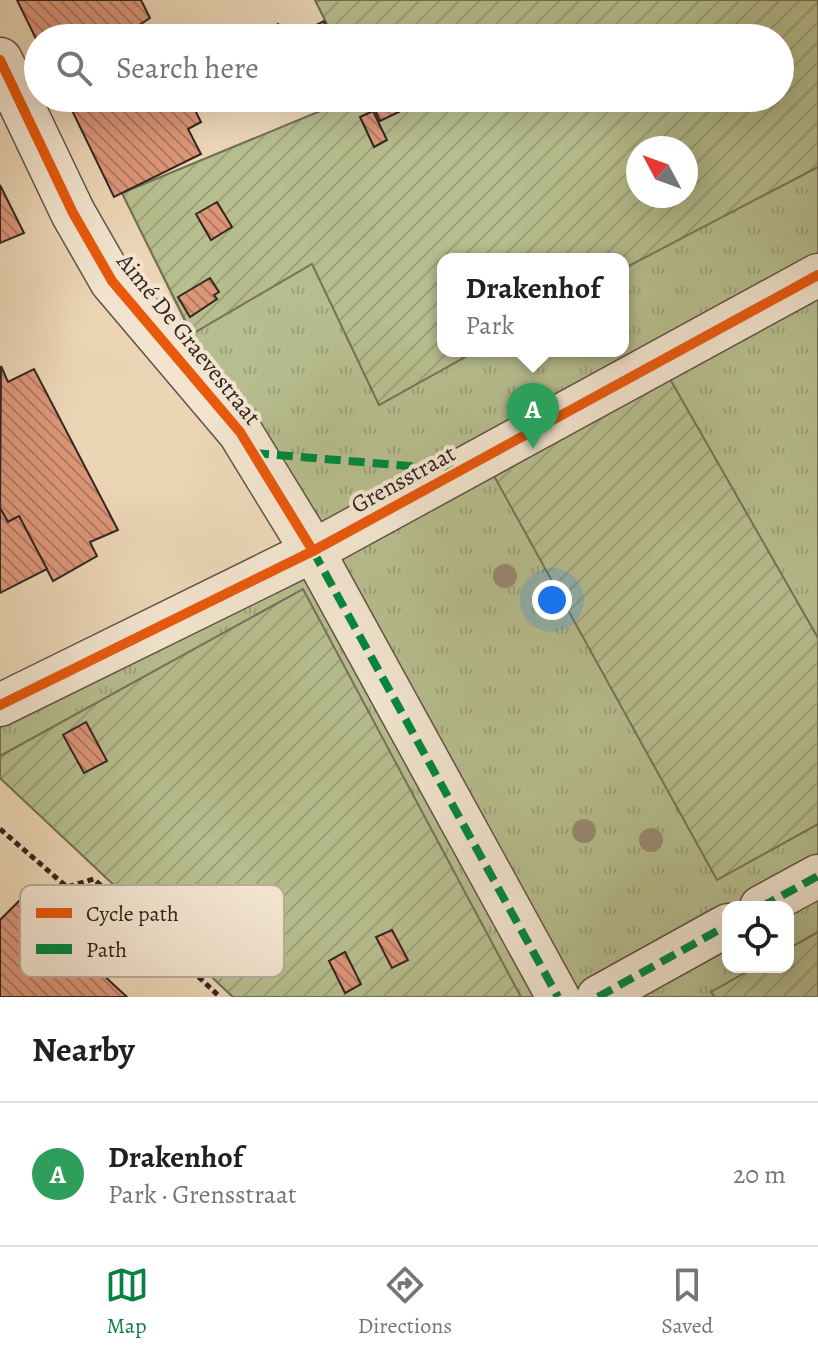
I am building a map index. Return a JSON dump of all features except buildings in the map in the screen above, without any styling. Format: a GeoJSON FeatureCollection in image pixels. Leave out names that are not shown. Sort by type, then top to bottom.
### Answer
{"type":"FeatureCollection","features":[{"type":"Feature","properties":{"kind":"street","name":"Aimé De Graevestraat"},"geometry":{"type":"LineString","coordinates":[[0,60],[24,110]]}},
{"type":"Feature","properties":{"kind":"street","name":"Aimé De Graevestraat"},"geometry":{"type":"LineString","coordinates":[[25,112],[73,213],[112,281],[240,432],[313,551]]}},
{"type":"Feature","properties":{"kind":"street","name":"Grensstraat"},"geometry":{"type":"LineString","coordinates":[[0,705],[313,551],[818,275]]}},
{"type":"Feature","properties":{"kind":"street"},"geometry":{"type":"LineString","coordinates":[[313,551],[558,997]]}},
{"type":"Feature","properties":{"kind":"street"},"geometry":{"type":"LineString","coordinates":[[772,901],[818,876]]}},
{"type":"Feature","properties":{"kind":"street"},"geometry":{"type":"LineString","coordinates":[[598,997],[722,928]]}},
{"type":"Feature","properties":{"kind":"path"},"geometry":{"type":"LineString","coordinates":[[0,829],[65,885]]}},
{"type":"Feature","properties":{"kind":"path"},"geometry":{"type":"LineString","coordinates":[[74,885],[94,879],[100,885]]}},
{"type":"Feature","properties":{"kind":"path"},"geometry":{"type":"LineString","coordinates":[[199,977],[220,997]]}},
{"type":"Feature","properties":{"kind":"green space"},"geometry":{"type":"Polygon","coordinates":[[[315,0],[818,0],[818,997],[233,997],[212,977],[284,977],[284,885],[114,885],[0,778],[0,719],[305,564],[122,193],[318,112],[794,112],[794,24],[327,24],[315,0]]]}},
{"type":"Feature","properties":{"kind":"green space"},"geometry":{"type":"Polygon","coordinates":[[[315,0],[818,0],[818,167],[629,266],[629,253],[437,253],[437,357],[465,357],[379,405],[312,264],[192,334],[122,193],[318,112],[794,112],[794,24],[327,24],[315,0]]]}},
{"type":"Feature","properties":{"kind":"green space"},"geometry":{"type":"Polygon","coordinates":[[[666,372],[818,638],[818,824],[717,880],[494,476],[666,372]]]}},
{"type":"Feature","properties":{"kind":"green space"},"geometry":{"type":"Polygon","coordinates":[[[303,589],[521,997],[233,997],[212,977],[284,977],[284,885],[114,885],[0,778],[0,756],[303,589]]]}},
{"type":"Feature","properties":{"kind":"green space"},"geometry":{"type":"Polygon","coordinates":[[[818,932],[818,997],[715,997],[711,992],[744,973],[794,973],[794,946],[818,932]]]}},
{"type":"Feature","properties":{"kind":"marked path"},"geometry":{"type":"LineString","coordinates":[[253,453],[456,470]]}},
{"type":"Feature","properties":{"kind":"marked path"},"geometry":{"type":"LineString","coordinates":[[313,551],[558,997]]}},
{"type":"Feature","properties":{"kind":"marked path"},"geometry":{"type":"LineString","coordinates":[[772,901],[818,876]]}},
{"type":"Feature","properties":{"kind":"marked path"},"geometry":{"type":"LineString","coordinates":[[598,997],[722,928]]}},
{"type":"Feature","properties":{"kind":"cycle path"},"geometry":{"type":"LineString","coordinates":[[0,60],[24,110]]}},
{"type":"Feature","properties":{"kind":"cycle path"},"geometry":{"type":"LineString","coordinates":[[25,112],[73,213],[112,281],[240,432],[313,551]]}},
{"type":"Feature","properties":{"kind":"cycle path"},"geometry":{"type":"LineString","coordinates":[[0,705],[313,551],[818,275]]}},
{"type":"Feature","properties":{"kind":"place","name":"Drakenhof"},"geometry":{"type":"Point","coordinates":[533,449]}}]}
